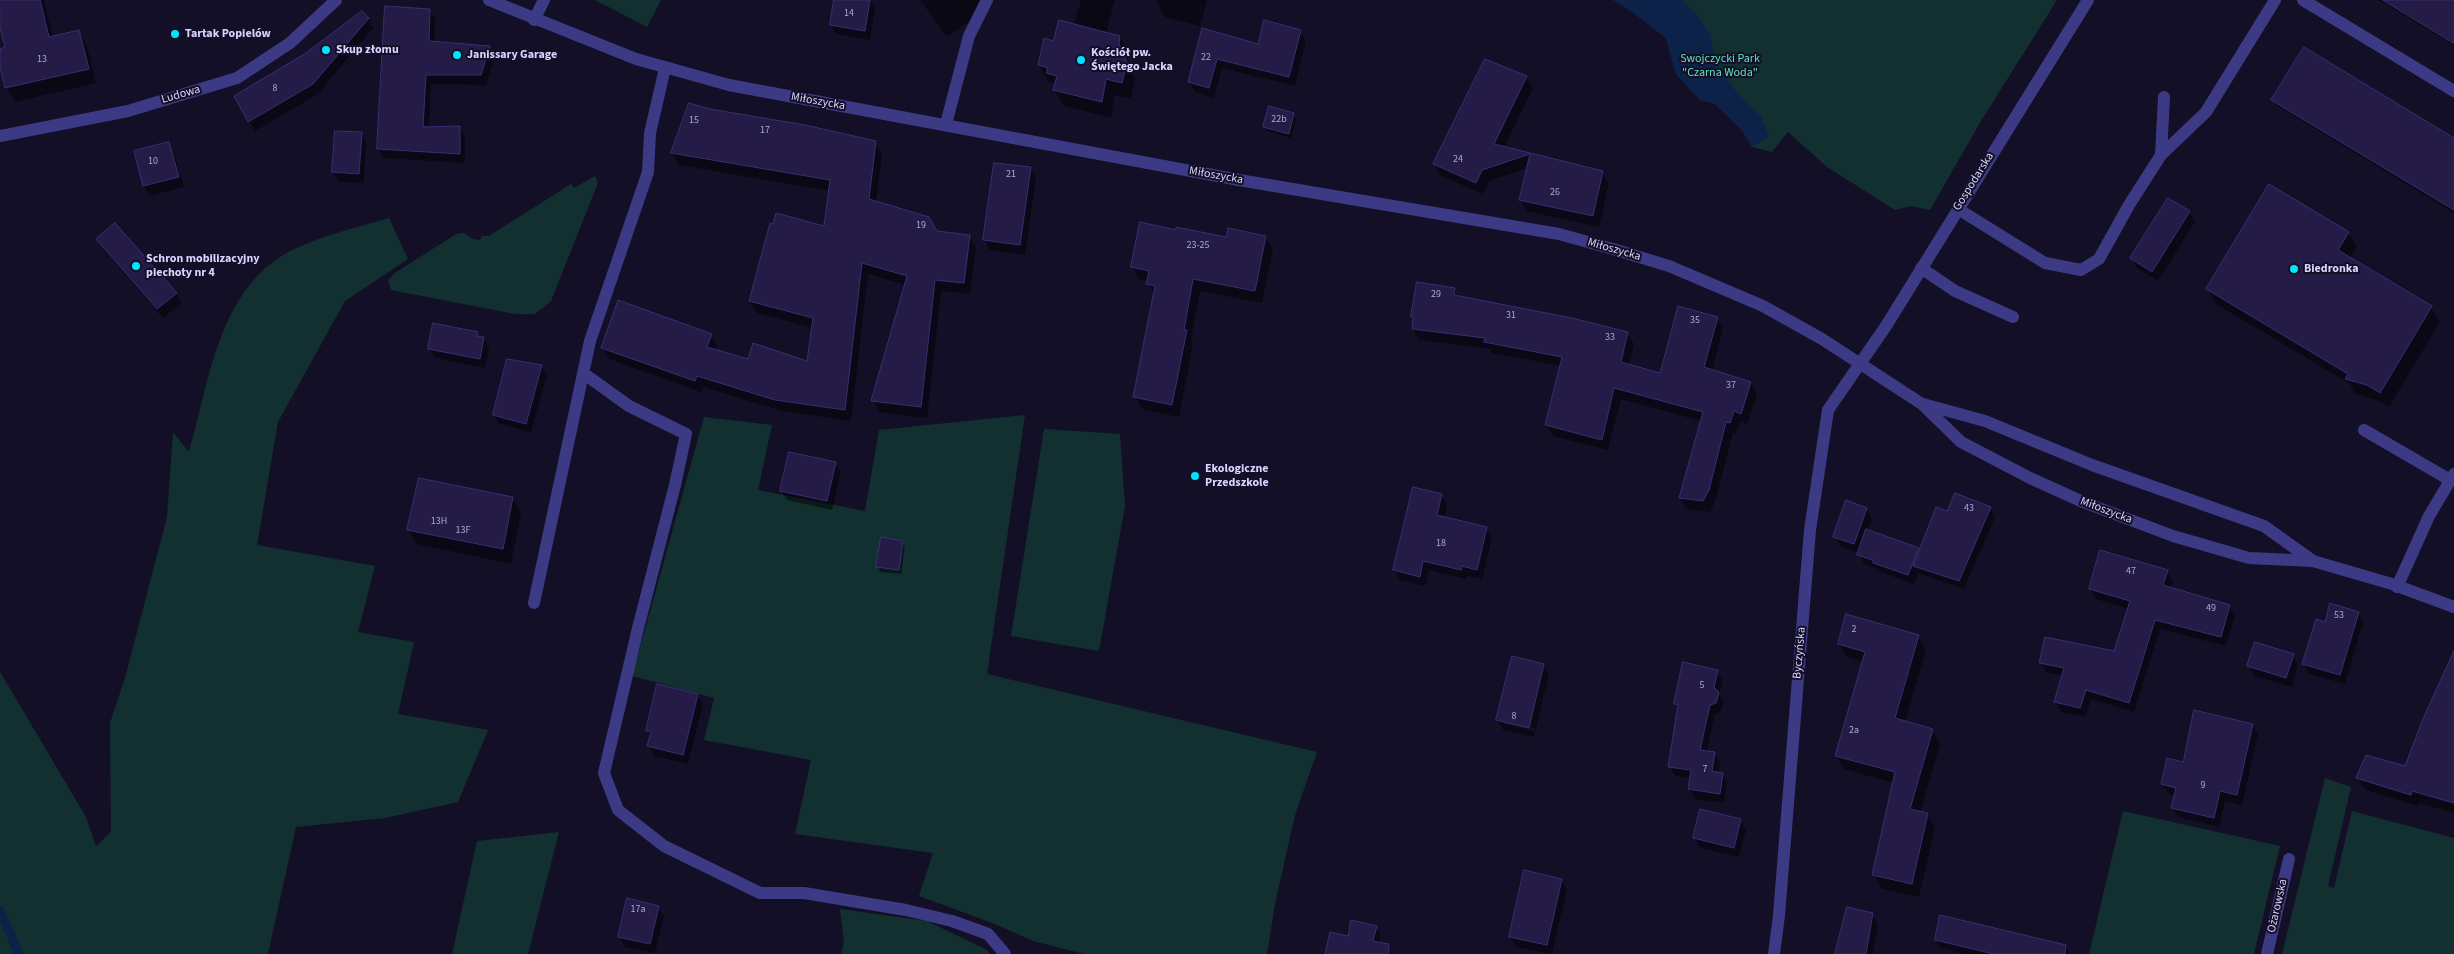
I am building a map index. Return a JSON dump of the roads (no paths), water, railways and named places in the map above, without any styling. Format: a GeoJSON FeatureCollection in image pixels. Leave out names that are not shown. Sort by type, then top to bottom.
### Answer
{"type":"FeatureCollection","features":[{"type":"Feature","properties":{"kind":"street","name":"Ludowa"},"geometry":{"type":"LineString","coordinates":[[0,136],[128,111],[237,78],[290,43],[336,0]]}},
{"type":"Feature","properties":{"kind":"street","name":"Miłoszycka"},"geometry":{"type":"LineString","coordinates":[[489,0],[605,48],[665,68],[767,93],[946,124],[1249,182],[1559,234],[1668,266],[1749,299],[1822,339],[1922,404],[1960,442],[2030,478],[2083,502],[2173,536],[2250,558],[2313,561],[2454,607]]}},
{"type":"Feature","properties":{"kind":"street"},"geometry":{"type":"LineString","coordinates":[[534,20],[544,0]]}},
{"type":"Feature","properties":{"kind":"street"},"geometry":{"type":"LineString","coordinates":[[946,124],[969,36],[987,0]]}},
{"type":"Feature","properties":{"kind":"street","name":"Gospodarska"},"geometry":{"type":"LineString","coordinates":[[1859,363],[1886,326],[1920,268],[2088,0]]}},
{"type":"Feature","properties":{"kind":"street"},"geometry":{"type":"LineString","coordinates":[[1958,209],[2045,263],[2081,270],[2099,259],[2161,155],[2206,112],[2275,0]]}},
{"type":"Feature","properties":{"kind":"street"},"geometry":{"type":"LineString","coordinates":[[2303,0],[2454,91]]}},
{"type":"Feature","properties":{"kind":"street"},"geometry":{"type":"LineString","coordinates":[[534,604],[590,341],[648,172],[650,132],[665,68]]}},
{"type":"Feature","properties":{"kind":"street"},"geometry":{"type":"LineString","coordinates":[[2161,155],[2164,96]]}},
{"type":"Feature","properties":{"kind":"street"},"geometry":{"type":"LineString","coordinates":[[1920,268],[1955,291],[2013,317]]}},
{"type":"Feature","properties":{"kind":"street","name":"Byczyńska"},"geometry":{"type":"LineString","coordinates":[[1774,954],[1810,530],[1821,447],[1828,410],[1859,363]]}},
{"type":"Feature","properties":{"kind":"street"},"geometry":{"type":"LineString","coordinates":[[583,373],[629,406],[686,434],[604,773],[618,810],[664,846],[760,893],[804,894],[906,910],[952,921],[988,934],[1005,954]]}},
{"type":"Feature","properties":{"kind":"street","name":"Miłoszycka"},"geometry":{"type":"LineString","coordinates":[[1922,404],[1985,421],[2092,465],[2264,526],[2313,561]]}},
{"type":"Feature","properties":{"kind":"street"},"geometry":{"type":"LineString","coordinates":[[2364,430],[2452,477],[2430,516],[2397,587]]}},
{"type":"Feature","properties":{"kind":"street","name":"Ożarowska"},"geometry":{"type":"LineString","coordinates":[[2267,954],[2289,859]]}},
{"type":"Feature","properties":{"kind":"water"},"geometry":{"type":"Polygon","coordinates":[[[1613,0],[1682,0],[1694,11],[1710,34],[1716,63],[1737,93],[1761,117],[1769,136],[1752,147],[1741,129],[1715,104],[1700,100],[1676,74],[1666,38],[1631,11],[1613,0]]]}},
{"type":"Feature","properties":{"kind":"waterway"},"geometry":{"type":"LineString","coordinates":[[0,910],[19,954]]}},
{"type":"Feature","properties":{"kind":"place","name":"Tartak Popielów"},"geometry":{"type":"Point","coordinates":[175,34]}},
{"type":"Feature","properties":{"kind":"place","name":"Skup złomu"},"geometry":{"type":"Point","coordinates":[326,50]}},
{"type":"Feature","properties":{"kind":"place","name":"Janissary Garage"},"geometry":{"type":"Point","coordinates":[457,55]}},
{"type":"Feature","properties":{"kind":"place","name":"Kościół pw. Świętego Jacka"},"geometry":{"type":"Point","coordinates":[1081,60]}},
{"type":"Feature","properties":{"kind":"place","name":"Schron mobilizacyjny piechoty nr 4"},"geometry":{"type":"Point","coordinates":[136,266]}},
{"type":"Feature","properties":{"kind":"place","name":"Biedronka"},"geometry":{"type":"Point","coordinates":[2294,269]}},
{"type":"Feature","properties":{"kind":"place","name":"Ekologiczne Przedszkole"},"geometry":{"type":"Point","coordinates":[1195,476]}},
{"type":"Feature","properties":{"kind":"park label","name":"Swojczycki Park \"Czarna Woda\""},"geometry":{"type":"Point","coordinates":[1720,66]}}]}
